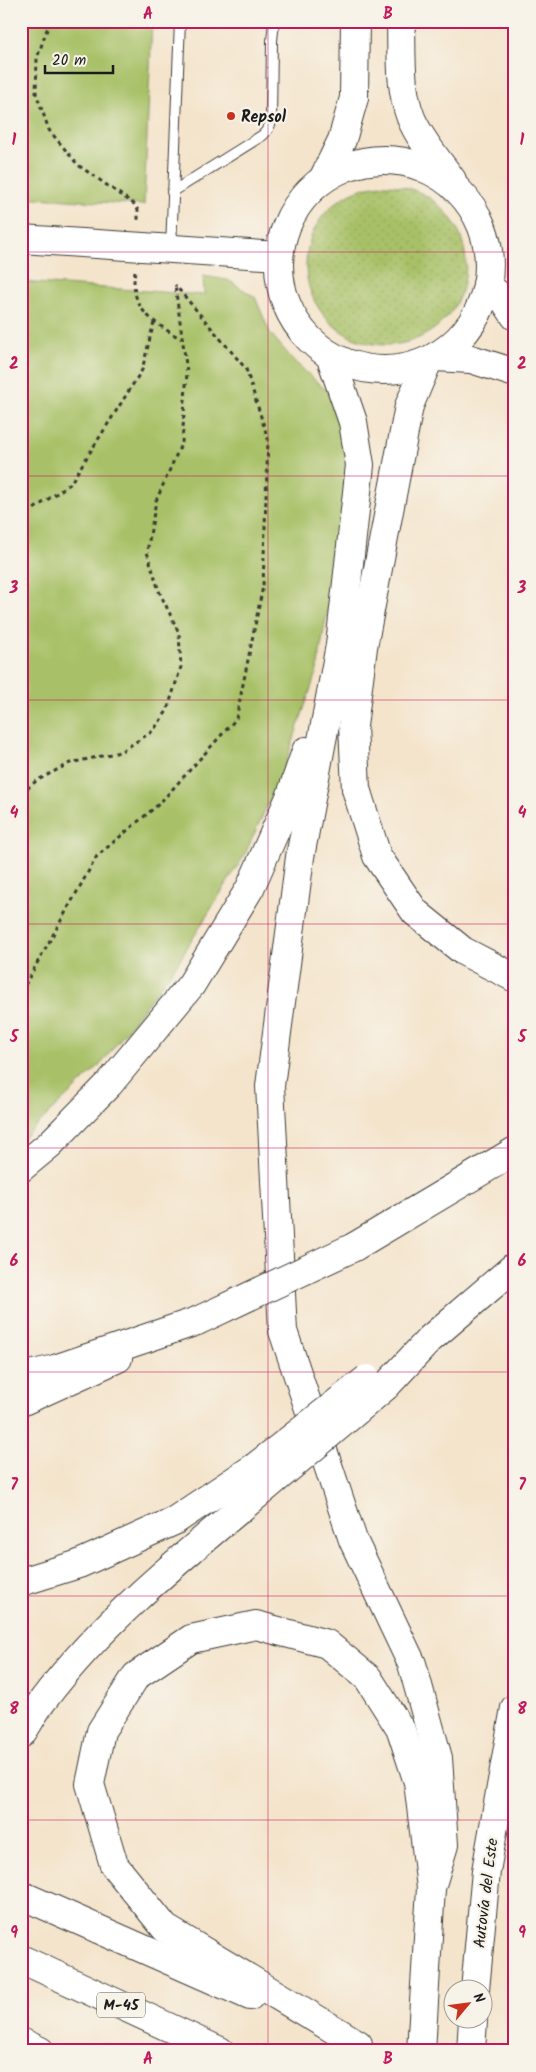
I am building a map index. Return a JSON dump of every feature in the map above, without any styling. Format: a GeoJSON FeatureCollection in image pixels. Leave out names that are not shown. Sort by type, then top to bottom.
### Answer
{"type":"FeatureCollection","features":[{"type":"Feature","properties":{"kind":"main road"},"geometry":{"type":"LineString","coordinates":[[355,21],[354,98],[342,140],[324,177],[298,204],[286,230],[279,256],[282,293],[299,328],[331,358],[362,371],[392,373],[431,359],[455,341],[472,321],[487,285],[489,242],[470,203],[421,136],[411,119],[405,98],[401,21]]}},
{"type":"Feature","properties":{"kind":"main road"},"geometry":{"type":"LineString","coordinates":[[324,177],[351,163],[378,159],[406,161],[433,170],[456,185]]}},
{"type":"Feature","properties":{"kind":"main road"},"geometry":{"type":"LineString","coordinates":[[21,239],[279,256]]}},
{"type":"Feature","properties":{"kind":"main road"},"geometry":{"type":"LineString","coordinates":[[487,285],[505,301],[515,316]]}},
{"type":"Feature","properties":{"kind":"main road"},"geometry":{"type":"LineString","coordinates":[[331,358],[353,422],[360,465],[340,645],[300,857],[270,1086],[283,1331],[353,1540],[412,1664],[438,1758],[444,1845],[430,1888]]}},
{"type":"Feature","properties":{"kind":"main road"},"geometry":{"type":"LineString","coordinates":[[431,359],[471,359],[515,373]]}},
{"type":"Feature","properties":{"kind":"main road"},"geometry":{"type":"LineString","coordinates":[[431,359],[409,406],[363,647],[353,726],[356,789],[377,856],[414,912],[463,951],[515,978]]}},
{"type":"Feature","properties":{"kind":"main road"},"geometry":{"type":"LineString","coordinates":[[21,1168],[50,1144],[109,1084],[191,985],[250,888],[291,795],[340,645]]}},
{"type":"Feature","properties":{"kind":"main road"},"geometry":{"type":"LineString","coordinates":[[21,1402],[354,1247],[515,1152]]}},
{"type":"Feature","properties":{"kind":"main road"},"geometry":{"type":"LineString","coordinates":[[21,1734],[43,1699],[107,1625],[185,1555],[260,1478],[430,1339],[515,1266]]}},
{"type":"Feature","properties":{"kind":"main road"},"geometry":{"type":"LineString","coordinates":[[21,1377],[55,1369],[197,1321]]}},
{"type":"Feature","properties":{"kind":"main road"},"geometry":{"type":"LineString","coordinates":[[21,1582],[79,1564],[174,1521],[260,1478]]}},
{"type":"Feature","properties":{"kind":"main road"},"geometry":{"type":"LineString","coordinates":[[367,2047],[165,1928],[114,1865],[90,1784],[101,1731],[136,1676],[191,1639],[256,1625],[327,1644],[368,1678],[401,1730],[418,1782],[430,1888],[421,2051]]}},
{"type":"Feature","properties":{"kind":"main road","name":"Autovía del Este"},"geometry":{"type":"LineString","coordinates":[[476,1980],[486,1871],[515,1708]]}},
{"type":"Feature","properties":{"kind":"main road"},"geometry":{"type":"LineString","coordinates":[[21,1895],[367,2047]]}},
{"type":"Feature","properties":{"kind":"main road","name":"M-45"},"geometry":{"type":"LineString","coordinates":[[21,1959],[220,2051]]}},
{"type":"Feature","properties":{"kind":"main road"},"geometry":{"type":"LineString","coordinates":[[471,2051],[472,2030]]}},
{"type":"Feature","properties":{"kind":"main road"},"geometry":{"type":"LineString","coordinates":[[21,2042],[40,2051]]}},
{"type":"Feature","properties":{"kind":"lane"},"geometry":{"type":"LineString","coordinates":[[171,249],[180,21]]}},
{"type":"Feature","properties":{"kind":"lane"},"geometry":{"type":"LineString","coordinates":[[172,192],[262,135],[268,129],[270,122],[274,21]]}},
{"type":"Feature","properties":{"kind":"path"},"geometry":{"type":"LineString","coordinates":[[50,21],[37,58],[36,93],[49,130],[78,165],[134,204]]}},
{"type":"Feature","properties":{"kind":"path"},"geometry":{"type":"LineString","coordinates":[[133,282],[136,300],[154,322],[181,339]]}},
{"type":"Feature","properties":{"kind":"path"},"geometry":{"type":"LineString","coordinates":[[21,794],[36,781],[70,763],[120,752],[153,731],[168,711],[181,667],[179,633],[159,592],[147,552],[156,501],[182,442],[187,372],[175,285],[246,369],[268,438],[263,586],[236,719],[159,804],[97,856],[21,992]]}},
{"type":"Feature","properties":{"kind":"path"},"geometry":{"type":"LineString","coordinates":[[21,518],[70,484],[142,370],[154,322]]}},
{"type":"Feature","properties":{"kind":"green space"},"geometry":{"type":"Polygon","coordinates":[[[21,21],[152,21],[144,205],[21,197],[21,21]]]}},
{"type":"Feature","properties":{"kind":"green space"},"geometry":{"type":"Polygon","coordinates":[[[394,185],[424,194],[443,208],[453,220],[460,234],[465,249],[465,281],[460,296],[453,310],[443,322],[431,332],[409,342],[394,345],[378,345],[363,342],[341,332],[319,310],[307,281],[306,257],[309,242],[319,220],[341,198],[370,186],[394,185]]]}},
{"type":"Feature","properties":{"kind":"green space"},"geometry":{"type":"Polygon","coordinates":[[[203,276],[228,280],[255,297],[270,333],[295,362],[328,392],[345,425],[352,467],[317,670],[283,771],[245,854],[177,964],[102,1063],[21,1140],[21,282],[204,295],[203,276]]]}},
{"type":"Feature","properties":{"kind":"place","name":"Repsol"},"geometry":{"type":"Point","coordinates":[231,116]}}]}
